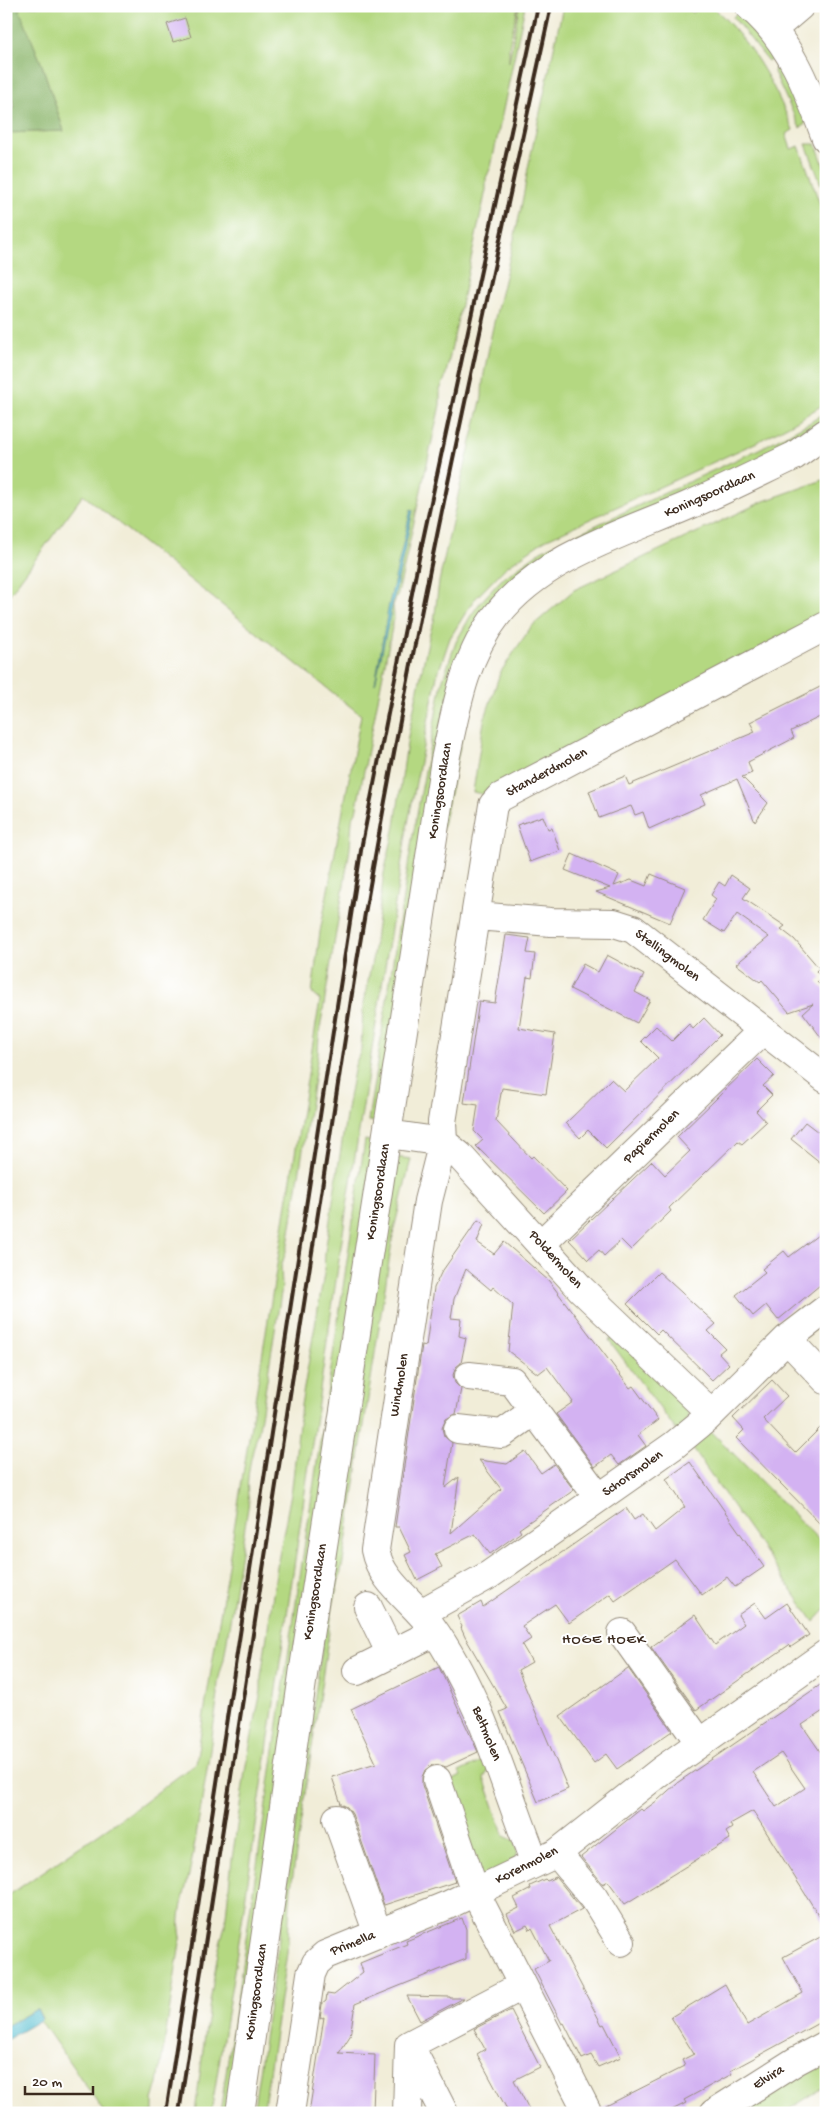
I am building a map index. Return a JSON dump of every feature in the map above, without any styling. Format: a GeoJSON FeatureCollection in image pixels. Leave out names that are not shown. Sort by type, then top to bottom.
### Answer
{"type":"FeatureCollection","features":[{"type":"Feature","properties":{"kind":"street"},"geometry":{"type":"LineString","coordinates":[[749,6],[773,28],[794,63],[813,101],[826,138]]}},
{"type":"Feature","properties":{"kind":"street"},"geometry":{"type":"LineString","coordinates":[[773,28],[800,6]]}},
{"type":"Feature","properties":{"kind":"street","name":"Koningsoordlaan"},"geometry":{"type":"LineString","coordinates":[[240,2113],[302,1678],[445,760],[461,683],[482,639],[497,615],[523,587],[566,560],[794,456],[826,433]]}},
{"type":"Feature","properties":{"kind":"street","name":"Koningsoordlaan"},"geometry":{"type":"LineString","coordinates":[[794,456],[826,453]]}},
{"type":"Feature","properties":{"kind":"street","name":"Standerdmolen"},"geometry":{"type":"LineString","coordinates":[[443,1142],[442,1122],[493,805],[499,798],[826,626]]}},
{"type":"Feature","properties":{"kind":"street","name":"Stellingmolen"},"geometry":{"type":"LineString","coordinates":[[476,916],[551,922],[614,923],[633,929],[826,1079]]}},
{"type":"Feature","properties":{"kind":"street","name":"Papiermolen"},"geometry":{"type":"LineString","coordinates":[[541,1244],[764,1030]]}},
{"type":"Feature","properties":{"kind":"street"},"geometry":{"type":"LineString","coordinates":[[388,1134],[443,1142]]}},
{"type":"Feature","properties":{"kind":"street","name":"Poldermolen"},"geometry":{"type":"LineString","coordinates":[[443,1142],[460,1155],[582,1289],[708,1416]]}},
{"type":"Feature","properties":{"kind":"street","name":"Windmolen"},"geometry":{"type":"LineString","coordinates":[[428,1622],[403,1596],[377,1564],[375,1550],[428,1200],[443,1142]]}},
{"type":"Feature","properties":{"kind":"street","name":"Schorsmolen"},"geometry":{"type":"LineString","coordinates":[[357,1671],[391,1654],[428,1622],[489,1576],[673,1446],[708,1416],[787,1339],[826,1309]]}},
{"type":"Feature","properties":{"kind":"street"},"geometry":{"type":"LineString","coordinates":[[787,1339],[826,1380]]}},
{"type":"Feature","properties":{"kind":"street"},"geometry":{"type":"LineString","coordinates":[[469,1376],[512,1381],[599,1498]]}},
{"type":"Feature","properties":{"kind":"street"},"geometry":{"type":"LineString","coordinates":[[458,1429],[502,1434],[534,1411]]}},
{"type":"Feature","properties":{"kind":"street"},"geometry":{"type":"LineString","coordinates":[[368,1607],[391,1654]]}},
{"type":"Feature","properties":{"kind":"street","name":"Beltmolen"},"geometry":{"type":"LineString","coordinates":[[428,1622],[459,1672],[546,1858],[594,1898],[621,1942]]}},
{"type":"Feature","properties":{"kind":"street"},"geometry":{"type":"LineString","coordinates":[[622,1633],[700,1743]]}},
{"type":"Feature","properties":{"kind":"street","name":"Korenmolen"},"geometry":{"type":"LineString","coordinates":[[475,1892],[546,1858],[662,1770],[826,1654]]}},
{"type":"Feature","properties":{"kind":"street"},"geometry":{"type":"LineString","coordinates":[[437,1780],[475,1892],[588,2113]]}},
{"type":"Feature","properties":{"kind":"street"},"geometry":{"type":"LineString","coordinates":[[337,1819],[378,1934]]}},
{"type":"Feature","properties":{"kind":"street","name":"Primella"},"geometry":{"type":"LineString","coordinates":[[290,2113],[312,1974],[316,1963],[325,1955],[475,1892]]}},
{"type":"Feature","properties":{"kind":"street"},"geometry":{"type":"LineString","coordinates":[[409,2045],[522,1986]]}},
{"type":"Feature","properties":{"kind":"street"},"geometry":{"type":"LineString","coordinates":[[407,2113],[409,2045]]}},
{"type":"Feature","properties":{"kind":"street"},"geometry":{"type":"LineString","coordinates":[[409,2045],[444,2113]]}},
{"type":"Feature","properties":{"kind":"street","name":"Elvira"},"geometry":{"type":"LineString","coordinates":[[714,2113],[826,2045]]}},
{"type":"Feature","properties":{"kind":"green space"},"geometry":{"type":"Polygon","coordinates":[[[6,6],[18,6],[42,65],[64,131],[6,133],[6,107],[15,107],[6,83],[6,6]]]}},
{"type":"Feature","properties":{"kind":"green space"},"geometry":{"type":"Polygon","coordinates":[[[17,6],[518,6],[509,47],[509,62],[519,6],[525,6],[491,167],[486,178],[486,190],[445,378],[440,390],[440,405],[398,594],[393,605],[394,617],[356,812],[352,819],[350,848],[319,1035],[318,1054],[288,1245],[281,1267],[282,1287],[259,1429],[248,1474],[249,1501],[224,1659],[218,1682],[218,1695],[191,1865],[181,1910],[181,1937],[158,2083],[153,2100],[153,2113],[105,2113],[40,2020],[42,2018],[37,2009],[6,2026],[6,1897],[139,1806],[196,1763],[320,1000],[312,993],[320,932],[361,715],[83,495],[6,599],[6,133],[64,131],[42,65],[17,6]],[[412,509],[387,618],[390,616],[412,509]]]}},
{"type":"Feature","properties":{"kind":"green space"},"geometry":{"type":"Polygon","coordinates":[[[563,6],[684,6],[693,13],[699,6],[712,6],[738,34],[760,63],[793,130],[786,134],[791,149],[799,146],[826,221],[826,403],[755,443],[545,540],[506,567],[473,601],[450,638],[437,676],[407,828],[345,1219],[241,1928],[211,2113],[195,2113],[206,2027],[218,1952],[225,1925],[232,1859],[246,1765],[261,1691],[261,1677],[277,1566],[292,1488],[301,1405],[324,1274],[325,1252],[348,1103],[355,1065],[361,1050],[363,1008],[373,955],[384,873],[395,826],[408,736],[434,621],[439,582],[482,397],[491,336],[521,210],[528,168],[563,6]]]}},
{"type":"Feature","properties":{"kind":"green space"},"geometry":{"type":"Polygon","coordinates":[[[738,12],[759,33],[777,58],[768,61],[733,17],[738,12]]]}},
{"type":"Feature","properties":{"kind":"green space"},"geometry":{"type":"Polygon","coordinates":[[[781,64],[808,121],[800,128],[774,72],[775,68],[781,64]]]}},
{"type":"Feature","properties":{"kind":"green space"},"geometry":{"type":"Polygon","coordinates":[[[806,144],[816,144],[826,171],[826,190],[822,187],[806,144]]]}},
{"type":"Feature","properties":{"kind":"green space"},"geometry":{"type":"Polygon","coordinates":[[[826,412],[826,422],[818,430],[491,603],[379,1122],[368,1121],[412,840],[442,682],[456,642],[470,617],[501,580],[541,551],[759,449],[826,412]]]}},
{"type":"Feature","properties":{"kind":"green space"},"geometry":{"type":"Polygon","coordinates":[[[826,479],[826,618],[486,795],[473,792],[484,721],[500,673],[531,627],[574,590],[764,501],[826,479]]]}},
{"type":"Feature","properties":{"kind":"green space"},"geometry":{"type":"Polygon","coordinates":[[[365,1140],[375,1142],[230,2113],[220,2113],[365,1140]]]}},
{"type":"Feature","properties":{"kind":"green space"},"geometry":{"type":"Polygon","coordinates":[[[395,1157],[411,1159],[394,1229],[343,1562],[333,1605],[291,1888],[287,1953],[263,2113],[253,2113],[395,1157]]]}},
{"type":"Feature","properties":{"kind":"green space"},"geometry":{"type":"Polygon","coordinates":[[[616,1335],[688,1408],[689,1417],[679,1434],[609,1340],[616,1335]]]}},
{"type":"Feature","properties":{"kind":"green space"},"geometry":{"type":"Polygon","coordinates":[[[710,1430],[826,1547],[826,1609],[814,1622],[693,1449],[710,1430]]]}},
{"type":"Feature","properties":{"kind":"green space"},"geometry":{"type":"Polygon","coordinates":[[[487,1759],[490,1767],[484,1778],[504,1836],[515,1841],[518,1851],[515,1861],[478,1880],[445,1784],[461,1776],[459,1772],[487,1759]]]}},
{"type":"Feature","properties":{"kind":"green space"},"geometry":{"type":"Polygon","coordinates":[[[826,2056],[826,2086],[783,2113],[732,2113],[826,2056]]]}},
{"type":"Feature","properties":{"kind":"water"},"geometry":{"type":"Polygon","coordinates":[[[411,509],[413,510],[375,684],[389,604],[411,509]]]}},
{"type":"Feature","properties":{"kind":"water"},"geometry":{"type":"Polygon","coordinates":[[[37,2009],[42,2019],[6,2040],[6,2026],[37,2009]]]}},
{"type":"Feature","properties":{"kind":"building"},"geometry":{"type":"Polygon","coordinates":[[[185,18],[191,37],[173,42],[167,24],[185,18]]]}},
{"type":"Feature","properties":{"kind":"building"},"geometry":{"type":"Polygon","coordinates":[[[826,684],[826,714],[791,731],[794,738],[748,762],[752,773],[742,777],[768,803],[755,822],[737,779],[701,795],[705,804],[649,829],[643,812],[635,815],[631,806],[599,818],[589,791],[625,776],[629,785],[755,732],[750,722],[826,684]]]}},
{"type":"Feature","properties":{"kind":"building"},"geometry":{"type":"Polygon","coordinates":[[[543,816],[548,829],[552,828],[560,851],[530,862],[517,825],[543,816]]]}},
{"type":"Feature","properties":{"kind":"building"},"geometry":{"type":"Polygon","coordinates":[[[572,854],[619,875],[614,886],[631,880],[646,886],[651,874],[685,888],[670,923],[596,892],[610,888],[565,870],[572,854]]]}},
{"type":"Feature","properties":{"kind":"building"},"geometry":{"type":"Polygon","coordinates":[[[731,875],[750,888],[743,898],[785,926],[781,929],[794,939],[819,968],[816,971],[822,978],[817,982],[826,991],[826,1044],[803,1013],[813,1004],[789,1012],[762,980],[760,982],[736,964],[769,937],[737,914],[724,933],[703,920],[716,899],[711,895],[719,882],[725,886],[731,875]]]}},
{"type":"Feature","properties":{"kind":"building"},"geometry":{"type":"Polygon","coordinates":[[[506,935],[530,938],[527,953],[535,954],[532,978],[527,977],[519,1028],[555,1034],[546,1094],[502,1088],[496,1121],[531,1158],[533,1156],[567,1191],[544,1213],[476,1146],[483,1140],[474,1131],[478,1105],[464,1103],[479,1001],[495,1003],[506,935]]]}},
{"type":"Feature","properties":{"kind":"building"},"geometry":{"type":"Polygon","coordinates":[[[607,955],[644,975],[635,992],[650,1000],[637,1023],[570,989],[583,964],[598,972],[607,955]]]}},
{"type":"Feature","properties":{"kind":"building"},"geometry":{"type":"Polygon","coordinates":[[[704,1018],[720,1035],[606,1148],[588,1130],[580,1138],[566,1123],[611,1079],[624,1091],[658,1058],[641,1041],[656,1026],[672,1041],[689,1024],[693,1029],[704,1018]]]}},
{"type":"Feature","properties":{"kind":"building"},"geometry":{"type":"Polygon","coordinates":[[[757,1059],[774,1076],[763,1086],[772,1095],[756,1111],[766,1122],[742,1144],[738,1141],[669,1208],[671,1211],[631,1250],[621,1240],[604,1256],[599,1250],[588,1260],[569,1240],[652,1161],[665,1175],[690,1151],[677,1137],[757,1059]]]}},
{"type":"Feature","properties":{"kind":"building"},"geometry":{"type":"Polygon","coordinates":[[[805,1122],[826,1138],[826,1167],[791,1139],[805,1122]]]}},
{"type":"Feature","properties":{"kind":"building"},"geometry":{"type":"Polygon","coordinates":[[[478,1220],[484,1224],[477,1242],[494,1254],[504,1242],[549,1281],[630,1388],[633,1386],[658,1420],[638,1435],[646,1446],[619,1465],[611,1455],[595,1467],[556,1414],[573,1402],[547,1367],[538,1374],[508,1351],[513,1305],[493,1287],[491,1290],[466,1269],[454,1299],[451,1318],[461,1319],[459,1336],[466,1338],[461,1363],[456,1367],[453,1375],[455,1383],[461,1389],[456,1414],[446,1419],[442,1428],[444,1436],[452,1443],[445,1488],[459,1477],[451,1533],[501,1489],[479,1460],[507,1464],[525,1451],[541,1473],[554,1464],[574,1490],[519,1529],[521,1532],[490,1554],[475,1534],[435,1554],[442,1567],[417,1580],[405,1555],[411,1552],[399,1527],[395,1527],[422,1345],[426,1346],[434,1288],[441,1273],[478,1220]]]}},
{"type":"Feature","properties":{"kind":"building"},"geometry":{"type":"Polygon","coordinates":[[[826,1229],[826,1280],[778,1320],[766,1305],[753,1316],[736,1295],[765,1272],[762,1269],[784,1251],[789,1257],[826,1229]]]}},
{"type":"Feature","properties":{"kind":"building"},"geometry":{"type":"Polygon","coordinates":[[[659,1272],[716,1324],[708,1331],[725,1348],[719,1353],[729,1364],[712,1380],[661,1330],[657,1334],[627,1304],[659,1272]]]}},
{"type":"Feature","properties":{"kind":"building"},"geometry":{"type":"Polygon","coordinates":[[[772,1380],[787,1396],[763,1419],[795,1453],[826,1422],[826,1530],[736,1438],[744,1430],[733,1418],[772,1380]]]}},
{"type":"Feature","properties":{"kind":"building"},"geometry":{"type":"Polygon","coordinates":[[[690,1462],[764,1567],[735,1587],[727,1577],[702,1595],[675,1559],[615,1601],[610,1594],[569,1623],[555,1604],[522,1626],[531,1639],[522,1645],[532,1662],[518,1670],[568,1789],[538,1802],[500,1712],[507,1709],[465,1637],[457,1616],[481,1602],[483,1607],[626,1508],[634,1520],[643,1514],[655,1531],[685,1507],[666,1479],[690,1462]]]}},
{"type":"Feature","properties":{"kind":"building"},"geometry":{"type":"Polygon","coordinates":[[[755,1603],[766,1618],[787,1603],[809,1635],[791,1647],[789,1645],[696,1710],[651,1647],[695,1615],[715,1645],[744,1624],[738,1615],[755,1603]]]}},
{"type":"Feature","properties":{"kind":"building"},"geometry":{"type":"Polygon","coordinates":[[[439,1667],[478,1752],[446,1767],[432,1765],[425,1770],[422,1777],[422,1785],[455,1882],[384,1905],[352,1814],[347,1807],[341,1804],[332,1777],[376,1763],[351,1709],[439,1667]]]}},
{"type":"Feature","properties":{"kind":"building"},"geometry":{"type":"Polygon","coordinates":[[[628,1668],[672,1731],[617,1769],[606,1754],[594,1763],[560,1716],[628,1668]]]}},
{"type":"Feature","properties":{"kind":"building"},"geometry":{"type":"Polygon","coordinates":[[[826,1681],[826,1709],[802,1725],[826,1760],[826,1927],[753,1811],[730,1824],[732,1828],[726,1832],[730,1839],[625,1904],[608,1881],[603,1884],[581,1857],[641,1809],[643,1811],[658,1800],[677,1783],[826,1681]],[[781,1753],[753,1772],[776,1807],[805,1788],[781,1753]]]}},
{"type":"Feature","properties":{"kind":"building"},"geometry":{"type":"Polygon","coordinates":[[[556,1877],[582,1909],[550,1926],[621,2057],[598,2067],[591,2055],[582,2059],[534,1969],[549,1961],[532,1928],[530,1930],[527,1925],[515,1931],[507,1914],[519,1908],[514,1898],[531,1889],[530,1886],[545,1879],[547,1881],[556,1877]]]}},
{"type":"Feature","properties":{"kind":"building"},"geometry":{"type":"Polygon","coordinates":[[[462,1918],[466,1929],[466,1959],[355,2004],[350,2036],[339,2053],[375,2055],[373,2112],[309,2113],[324,2017],[320,2019],[322,2004],[326,2001],[327,1994],[334,1995],[363,1972],[360,1963],[407,1944],[406,1941],[462,1918]]]}},
{"type":"Feature","properties":{"kind":"building"},"geometry":{"type":"Polygon","coordinates":[[[826,1934],[826,2019],[730,2071],[732,2074],[684,2100],[686,2103],[666,2113],[603,2113],[602,2108],[685,2066],[682,2060],[694,2054],[671,2017],[725,1984],[747,2025],[803,1993],[783,1957],[826,1934]]]}},
{"type":"Feature","properties":{"kind":"building"},"geometry":{"type":"Polygon","coordinates":[[[407,1996],[450,1997],[464,1998],[420,2021],[407,1996]]]}},
{"type":"Feature","properties":{"kind":"building"},"geometry":{"type":"Polygon","coordinates":[[[511,2010],[540,2067],[514,2080],[531,2113],[509,2113],[477,2054],[485,2049],[474,2029],[511,2010]]]}},
{"type":"Feature","properties":{"kind":"railway"},"geometry":{"type":"LineString","coordinates":[[166,2113],[362,844],[419,558],[538,6]]}},
{"type":"Feature","properties":{"kind":"railway"},"geometry":{"type":"LineString","coordinates":[[179,2113],[357,961],[378,841],[423,602],[551,6]]}},
{"type":"Feature","properties":{"kind":"district","name":"HOGE HOEK"},"geometry":{"type":"Point","coordinates":[604,1640]}}]}
